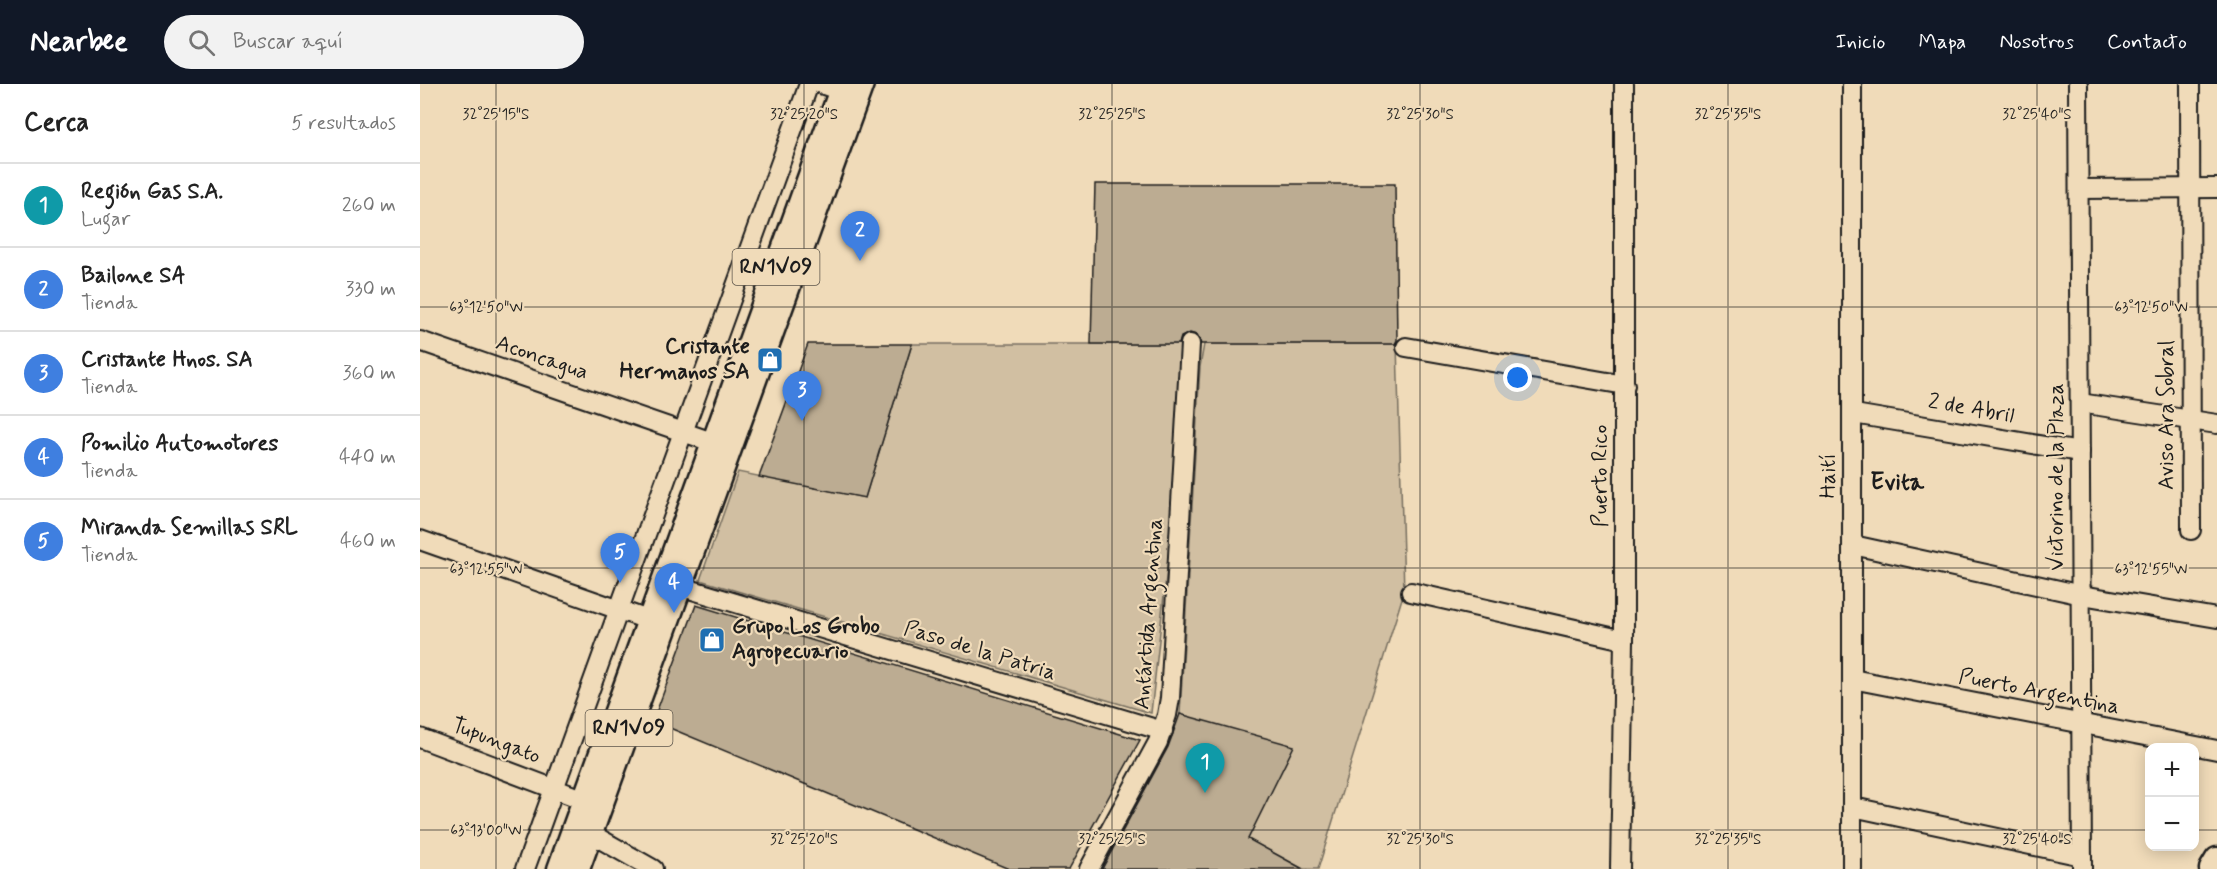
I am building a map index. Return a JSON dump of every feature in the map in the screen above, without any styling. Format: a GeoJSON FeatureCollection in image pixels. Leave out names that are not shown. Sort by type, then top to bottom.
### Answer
{"type":"FeatureCollection","features":[{"type":"Feature","properties":{"kind":"main road","name":"RN1V09"},"geometry":{"type":"LineString","coordinates":[[578,869],[584,800],[841,86]]}},
{"type":"Feature","properties":{"kind":"main road","name":"RN1V09"},"geometry":{"type":"LineString","coordinates":[[559,869],[583,829],[680,586],[841,86]]}},
{"type":"Feature","properties":{"kind":"main road"},"geometry":{"type":"LineString","coordinates":[[2211,869],[2217,859]]}},
{"type":"Feature","properties":{"kind":"street"},"geometry":{"type":"LineString","coordinates":[[525,869],[809,84]]}},
{"type":"Feature","properties":{"kind":"street","name":"Puerto Rico"},"geometry":{"type":"LineString","coordinates":[[1620,869],[1624,640],[1624,84]]}},
{"type":"Feature","properties":{"kind":"street","name":"Haití"},"geometry":{"type":"LineString","coordinates":[[1852,84],[1854,414],[1852,869]]}},
{"type":"Feature","properties":{"kind":"street","name":"Victorino de la Plaza"},"geometry":{"type":"LineString","coordinates":[[2078,84],[2082,862]]}},
{"type":"Feature","properties":{"kind":"street","name":"Aviso Ara Sobral"},"geometry":{"type":"LineString","coordinates":[[2190,84],[2191,530]]}},
{"type":"Feature","properties":{"kind":"street"},"geometry":{"type":"LineString","coordinates":[[2079,189],[2217,188]]}},
{"type":"Feature","properties":{"kind":"street","name":"Aconcagua"},"geometry":{"type":"LineString","coordinates":[[420,342],[712,442]]}},
{"type":"Feature","properties":{"kind":"street","name":"Antártida Argentina"},"geometry":{"type":"LineString","coordinates":[[1089,869],[1162,731],[1170,698],[1190,344]]}},
{"type":"Feature","properties":{"kind":"street"},"geometry":{"type":"LineString","coordinates":[[1406,347],[1625,385]]}},
{"type":"Feature","properties":{"kind":"street"},"geometry":{"type":"LineString","coordinates":[[2080,403],[2217,424]]}},
{"type":"Feature","properties":{"kind":"street","name":"2 de Abril"},"geometry":{"type":"LineString","coordinates":[[1854,414],[2080,452]]}},
{"type":"Feature","properties":{"kind":"street"},"geometry":{"type":"LineString","coordinates":[[420,540],[648,620]]}},
{"type":"Feature","properties":{"kind":"street"},"geometry":{"type":"LineString","coordinates":[[1853,545],[2082,595],[2217,618]]}},
{"type":"Feature","properties":{"kind":"street","name":"Paso de la Patria"},"geometry":{"type":"LineString","coordinates":[[680,586],[1162,731]]}},
{"type":"Feature","properties":{"kind":"street"},"geometry":{"type":"LineString","coordinates":[[1411,592],[1624,640]]}},
{"type":"Feature","properties":{"kind":"street","name":"Puerto Argentina"},"geometry":{"type":"LineString","coordinates":[[1852,679],[2217,750]]}},
{"type":"Feature","properties":{"kind":"street","name":"Tupungato"},"geometry":{"type":"LineString","coordinates":[[420,738],[584,800]]}},
{"type":"Feature","properties":{"kind":"street"},"geometry":{"type":"LineString","coordinates":[[1853,807],[2082,862]]}},
{"type":"Feature","properties":{"kind":"street"},"geometry":{"type":"LineString","coordinates":[[583,829],[653,869]]}},
{"type":"Feature","properties":{"kind":"shaded area"},"geometry":{"type":"Polygon","coordinates":[[[912,344],[1181,344],[1169,550],[1151,713],[700,580],[738,472],[865,498],[912,344]]]}},
{"type":"Feature","properties":{"kind":"shaded area"},"geometry":{"type":"Polygon","coordinates":[[[1204,344],[1397,344],[1404,592],[1318,869],[1303,869],[1248,839],[1180,714],[1200,367],[1204,344]]]}},
{"type":"Feature","properties":{"kind":"building"},"geometry":{"type":"Polygon","coordinates":[[[1095,184],[1395,184],[1397,340],[1395,344],[1201,344],[1197,335],[1190,333],[1181,337],[1179,344],[1091,344],[1095,184]]]}},
{"type":"Feature","properties":{"kind":"building"},"geometry":{"type":"Polygon","coordinates":[[[808,344],[912,344],[865,498],[759,477],[808,344]]]}},
{"type":"Feature","properties":{"kind":"building"},"geometry":{"type":"Polygon","coordinates":[[[696,605],[1140,740],[1069,869],[1009,869],[653,721],[696,605]]]}},
{"type":"Feature","properties":{"kind":"building"},"geometry":{"type":"Polygon","coordinates":[[[1180,714],[1294,746],[1248,839],[1303,869],[1102,869],[1168,747],[1180,714]]]}},
{"type":"Feature","properties":{"kind":"place","name":"Bailone SA"},"geometry":{"type":"Point","coordinates":[860,261]}},
{"type":"Feature","properties":{"kind":"place","name":"Cristante Hermanos SA"},"geometry":{"type":"Point","coordinates":[770,360]}},
{"type":"Feature","properties":{"kind":"place","name":"Cristante Hnos. SA"},"geometry":{"type":"Point","coordinates":[802,421]}},
{"type":"Feature","properties":{"kind":"place","name":"Miranda Semillas SRL"},"geometry":{"type":"Point","coordinates":[620,583]}},
{"type":"Feature","properties":{"kind":"place","name":"Pomilio Automotores"},"geometry":{"type":"Point","coordinates":[674,613]}},
{"type":"Feature","properties":{"kind":"place","name":"Grupo Los Grobo Agropecuario"},"geometry":{"type":"Point","coordinates":[712,640]}},
{"type":"Feature","properties":{"kind":"place","name":"Región Gas S.A."},"geometry":{"type":"Point","coordinates":[1205,793]}},
{"type":"Feature","properties":{"kind":"district","name":"Evita"},"geometry":{"type":"Point","coordinates":[1897,482]}}]}
